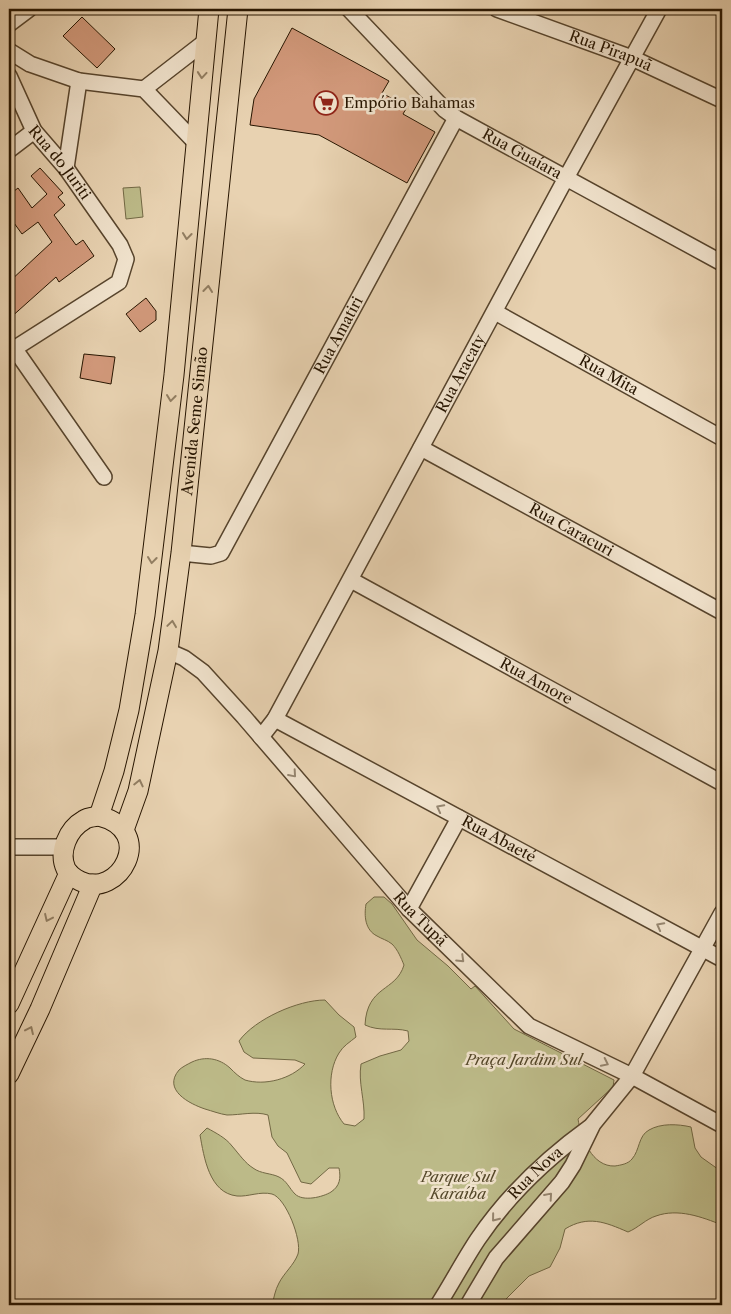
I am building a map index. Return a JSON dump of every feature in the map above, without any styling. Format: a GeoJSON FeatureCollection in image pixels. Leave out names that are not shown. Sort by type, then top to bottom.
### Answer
{"type":"FeatureCollection","features":[{"type":"Feature","properties":{"kind":"main road","name":"Avenida Seme Simão"},"geometry":{"type":"LineString","coordinates":[[99,816],[114,770],[129,710],[146,614],[174,375],[209,9]]}},
{"type":"Feature","properties":{"kind":"main road","name":"Avenida Seme Simão"},"geometry":{"type":"LineString","coordinates":[[124,830],[138,791],[168,651],[182,553],[238,9]]}},
{"type":"Feature","properties":{"kind":"main road"},"geometry":{"type":"LineString","coordinates":[[182,280],[185,309],[188,317],[205,322]]}},
{"type":"Feature","properties":{"kind":"main road"},"geometry":{"type":"LineString","coordinates":[[99,816],[109,818],[124,830],[129,847],[128,857],[119,873],[110,881],[102,884],[93,884],[83,882],[69,873],[62,856],[63,847],[68,837],[85,819],[99,816]]}},
{"type":"Feature","properties":{"kind":"main road"},"geometry":{"type":"LineString","coordinates":[[9,1004],[69,873]]}},
{"type":"Feature","properties":{"kind":"main road"},"geometry":{"type":"LineString","coordinates":[[9,1074],[40,1009],[93,884]]}},
{"type":"Feature","properties":{"kind":"street"},"geometry":{"type":"LineString","coordinates":[[9,24],[29,9]]}},
{"type":"Feature","properties":{"kind":"street","name":"Rua Guaíara"},"geometry":{"type":"LineString","coordinates":[[349,9],[445,110],[456,118],[722,263]]}},
{"type":"Feature","properties":{"kind":"street","name":"Rua Pirapuã"},"geometry":{"type":"LineString","coordinates":[[497,9],[632,58],[722,100]]}},
{"type":"Feature","properties":{"kind":"street","name":"Rua Aracaty"},"geometry":{"type":"LineString","coordinates":[[261,737],[275,719],[351,580],[566,178],[659,9]]}},
{"type":"Feature","properties":{"kind":"street"},"geometry":{"type":"LineString","coordinates":[[144,88],[206,41]]}},
{"type":"Feature","properties":{"kind":"street"},"geometry":{"type":"LineString","coordinates":[[9,51],[30,64],[79,81],[144,88],[196,143]]}},
{"type":"Feature","properties":{"kind":"street"},"geometry":{"type":"LineString","coordinates":[[9,77],[19,68],[30,64]]}},
{"type":"Feature","properties":{"kind":"street","name":"Rua do Juriti"},"geometry":{"type":"LineString","coordinates":[[9,77],[34,131],[66,168],[120,245],[126,258],[119,282],[11,350]]}},
{"type":"Feature","properties":{"kind":"street"},"geometry":{"type":"LineString","coordinates":[[66,168],[79,81]]}},
{"type":"Feature","properties":{"kind":"street","name":"Rua Amatiri"},"geometry":{"type":"LineString","coordinates":[[182,553],[211,556],[222,553],[456,118]]}},
{"type":"Feature","properties":{"kind":"street"},"geometry":{"type":"LineString","coordinates":[[9,150],[34,131]]}},
{"type":"Feature","properties":{"kind":"street","name":"Rua Mita"},"geometry":{"type":"LineString","coordinates":[[495,312],[722,438]]}},
{"type":"Feature","properties":{"kind":"street"},"geometry":{"type":"LineString","coordinates":[[11,350],[104,476]]}},
{"type":"Feature","properties":{"kind":"street","name":"Rua Caracuri"},"geometry":{"type":"LineString","coordinates":[[421,448],[722,612]]}},
{"type":"Feature","properties":{"kind":"street","name":"Rua Amore"},"geometry":{"type":"LineString","coordinates":[[351,580],[722,783]]}},
{"type":"Feature","properties":{"kind":"street","name":"Rua Tupã"},"geometry":{"type":"LineString","coordinates":[[168,651],[184,658],[203,672],[409,910],[529,1026],[632,1076],[722,1125]]}},
{"type":"Feature","properties":{"kind":"street","name":"Rua Abaeté"},"geometry":{"type":"LineString","coordinates":[[275,719],[722,959]]}},
{"type":"Feature","properties":{"kind":"street"},"geometry":{"type":"LineString","coordinates":[[409,910],[459,818]]}},
{"type":"Feature","properties":{"kind":"street"},"geometry":{"type":"LineString","coordinates":[[9,847],[63,847]]}},
{"type":"Feature","properties":{"kind":"street","name":"Rua Nova"},"geometry":{"type":"LineString","coordinates":[[468,1305],[496,1258],[562,1182],[593,1124],[632,1076],[722,914]]}},
{"type":"Feature","properties":{"kind":"street","name":"Rua Nova"},"geometry":{"type":"LineString","coordinates":[[438,1305],[479,1238],[516,1192],[548,1159],[593,1124]]}},
{"type":"Feature","properties":{"kind":"green space"},"geometry":{"type":"Polygon","coordinates":[[[140,187],[143,217],[126,219],[123,188],[140,187]]]}},
{"type":"Feature","properties":{"kind":"green space","name":"Parque Sul Karaíba"},"geometry":{"type":"Polygon","coordinates":[[[374,897],[384,897],[392,904],[417,940],[448,966],[471,989],[475,986],[514,1029],[614,1080],[613,1087],[578,1119],[589,1150],[600,1162],[615,1166],[628,1162],[635,1155],[645,1133],[659,1126],[681,1125],[691,1127],[695,1148],[701,1157],[722,1172],[722,1225],[690,1214],[681,1213],[652,1217],[628,1232],[604,1223],[581,1222],[565,1229],[560,1248],[550,1267],[529,1276],[500,1305],[272,1305],[278,1286],[298,1254],[298,1239],[292,1220],[283,1203],[272,1194],[263,1193],[237,1196],[220,1188],[214,1181],[206,1163],[200,1135],[207,1128],[224,1138],[250,1166],[282,1179],[295,1194],[303,1198],[318,1197],[334,1190],[339,1181],[339,1168],[329,1168],[311,1184],[301,1182],[287,1153],[278,1146],[272,1137],[268,1115],[253,1113],[227,1115],[199,1107],[186,1100],[176,1090],[174,1084],[175,1077],[179,1070],[192,1062],[207,1059],[221,1062],[243,1079],[253,1082],[269,1082],[293,1074],[305,1064],[295,1060],[253,1058],[244,1052],[239,1041],[255,1025],[278,1012],[302,1003],[325,1000],[354,1027],[356,1037],[347,1044],[335,1061],[331,1080],[332,1099],[344,1124],[355,1126],[364,1119],[360,1078],[361,1064],[401,1050],[409,1041],[408,1031],[365,1025],[371,1003],[376,996],[395,980],[404,965],[398,951],[392,944],[373,933],[368,926],[365,918],[366,904],[374,897]]]}},
{"type":"Feature","properties":{"kind":"building"},"geometry":{"type":"Polygon","coordinates":[[[82,17],[115,49],[97,68],[63,36],[82,17]]]}},
{"type":"Feature","properties":{"kind":"building","name":"Empório Bahamas"},"geometry":{"type":"Polygon","coordinates":[[[292,28],[389,81],[382,93],[407,107],[403,114],[435,132],[407,183],[319,135],[250,125],[254,99],[292,28]]]}},
{"type":"Feature","properties":{"kind":"building"},"geometry":{"type":"Polygon","coordinates":[[[40,168],[63,193],[58,197],[65,205],[54,215],[76,245],[83,240],[94,256],[59,282],[56,277],[9,319],[9,282],[52,242],[38,222],[22,234],[14,223],[9,227],[9,195],[18,188],[32,208],[47,194],[31,176],[40,168]]]}},
{"type":"Feature","properties":{"kind":"building"},"geometry":{"type":"Polygon","coordinates":[[[146,298],[156,311],[156,320],[140,332],[126,314],[146,298]]]}},
{"type":"Feature","properties":{"kind":"building"},"geometry":{"type":"Polygon","coordinates":[[[84,354],[115,357],[111,384],[80,378],[84,354]]]}},
{"type":"Feature","properties":{"kind":"place","name":"Empório Bahamas"},"geometry":{"type":"Point","coordinates":[326,103]}},
{"type":"Feature","properties":{"kind":"park label","name":"Praça Jardim Sul"},"geometry":{"type":"Point","coordinates":[524,1060]}}]}
